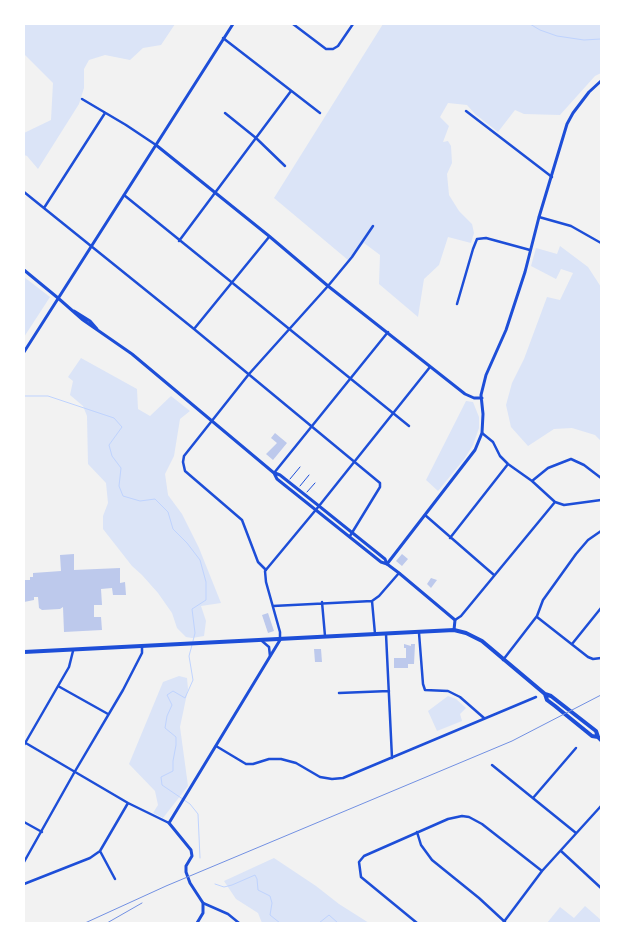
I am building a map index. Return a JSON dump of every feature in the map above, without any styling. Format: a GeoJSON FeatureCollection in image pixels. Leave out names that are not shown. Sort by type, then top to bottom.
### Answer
{"type":"FeatureCollection","features":[{"type":"Feature","properties":{"kind":"main road"},"geometry":{"type":"LineString","coordinates":[[24,652],[73,651],[454,630],[473,636],[545,694],[551,696],[596,731],[599,738]]}},
{"type":"Feature","properties":{"kind":"main road"},"geometry":{"type":"LineString","coordinates":[[545,694],[547,700],[592,736],[599,738]]}},
{"type":"Feature","properties":{"kind":"street"},"geometry":{"type":"LineString","coordinates":[[24,352],[233,24]]}},
{"type":"Feature","properties":{"kind":"street"},"geometry":{"type":"LineString","coordinates":[[294,24],[326,49],[334,49],[338,46],[353,24]]}},
{"type":"Feature","properties":{"kind":"street"},"geometry":{"type":"LineString","coordinates":[[223,38],[320,113]]}},
{"type":"Feature","properties":{"kind":"street"},"geometry":{"type":"LineString","coordinates":[[387,564],[475,450],[482,433],[482,398],[486,375],[506,330],[567,124],[573,112],[589,92],[601,81]]}},
{"type":"Feature","properties":{"kind":"street"},"geometry":{"type":"LineString","coordinates":[[179,241],[291,91]]}},
{"type":"Feature","properties":{"kind":"street"},"geometry":{"type":"LineString","coordinates":[[82,99],[156,146],[270,236],[328,286],[465,394],[474,398],[482,398]]}},
{"type":"Feature","properties":{"kind":"street"},"geometry":{"type":"LineString","coordinates":[[466,111],[552,177]]}},
{"type":"Feature","properties":{"kind":"street"},"geometry":{"type":"LineString","coordinates":[[44,208],[105,113]]}},
{"type":"Feature","properties":{"kind":"street"},"geometry":{"type":"LineString","coordinates":[[225,113],[256,138],[285,166]]}},
{"type":"Feature","properties":{"kind":"street"},"geometry":{"type":"LineString","coordinates":[[24,192],[249,374],[381,485],[351,534]]}},
{"type":"Feature","properties":{"kind":"street"},"geometry":{"type":"LineString","coordinates":[[124,195],[408,426]]}},
{"type":"Feature","properties":{"kind":"street"},"geometry":{"type":"LineString","coordinates":[[539,217],[571,226],[601,243]]}},
{"type":"Feature","properties":{"kind":"street"},"geometry":{"type":"LineString","coordinates":[[266,570],[258,562],[242,520],[185,471],[184,456],[249,374],[352,257],[373,226]]}},
{"type":"Feature","properties":{"kind":"street"},"geometry":{"type":"LineString","coordinates":[[194,329],[270,236]]}},
{"type":"Feature","properties":{"kind":"street"},"geometry":{"type":"LineString","coordinates":[[457,304],[477,239],[486,238],[530,250]]}},
{"type":"Feature","properties":{"kind":"street"},"geometry":{"type":"LineString","coordinates":[[24,270],[71,310],[90,321],[98,331],[132,354],[274,473],[280,475],[320,506],[381,562],[399,573],[455,620]]}},
{"type":"Feature","properties":{"kind":"street"},"geometry":{"type":"LineString","coordinates":[[274,473],[388,332]]}},
{"type":"Feature","properties":{"kind":"street"},"geometry":{"type":"LineString","coordinates":[[169,823],[280,640],[280,632],[266,582],[266,570],[320,506],[430,366]]}},
{"type":"Feature","properties":{"kind":"street"},"geometry":{"type":"LineString","coordinates":[[482,433],[493,442],[500,456],[508,464],[532,481],[555,502],[564,505],[601,500]]}},
{"type":"Feature","properties":{"kind":"street"},"geometry":{"type":"LineString","coordinates":[[532,481],[548,468],[571,459],[584,465],[601,478]]}},
{"type":"Feature","properties":{"kind":"street"},"geometry":{"type":"LineString","coordinates":[[450,538],[508,464]]}},
{"type":"Feature","properties":{"kind":"street"},"geometry":{"type":"LineString","coordinates":[[274,473],[277,479],[351,534]]}},
{"type":"Feature","properties":{"kind":"street"},"geometry":{"type":"LineString","coordinates":[[455,620],[461,616],[555,502]]}},
{"type":"Feature","properties":{"kind":"street"},"geometry":{"type":"LineString","coordinates":[[425,515],[494,575]]}},
{"type":"Feature","properties":{"kind":"street"},"geometry":{"type":"LineString","coordinates":[[504,660],[537,616],[543,600],[576,554],[588,540],[601,531]]}},
{"type":"Feature","properties":{"kind":"street"},"geometry":{"type":"LineString","coordinates":[[273,606],[322,602],[372,601],[379,596],[399,573]]}},
{"type":"Feature","properties":{"kind":"street"},"geometry":{"type":"LineString","coordinates":[[372,601],[375,635]]}},
{"type":"Feature","properties":{"kind":"street"},"geometry":{"type":"LineString","coordinates":[[322,602],[325,638]]}},
{"type":"Feature","properties":{"kind":"street"},"geometry":{"type":"LineString","coordinates":[[572,644],[601,608]]}},
{"type":"Feature","properties":{"kind":"street"},"geometry":{"type":"LineString","coordinates":[[537,616],[588,657],[593,659],[601,658]]}},
{"type":"Feature","properties":{"kind":"street"},"geometry":{"type":"LineString","coordinates":[[454,630],[455,620]]}},
{"type":"Feature","properties":{"kind":"street"},"geometry":{"type":"LineString","coordinates":[[419,633],[425,690],[448,691],[460,696],[484,719]]}},
{"type":"Feature","properties":{"kind":"street"},"geometry":{"type":"LineString","coordinates":[[386,634],[392,758]]}},
{"type":"Feature","properties":{"kind":"street"},"geometry":{"type":"LineString","coordinates":[[262,641],[269,647],[270,657]]}},
{"type":"Feature","properties":{"kind":"street"},"geometry":{"type":"LineString","coordinates":[[24,862],[142,653],[142,647]]}},
{"type":"Feature","properties":{"kind":"street"},"geometry":{"type":"LineString","coordinates":[[73,651],[69,667],[24,744],[128,803],[169,823],[191,850],[192,856],[186,866],[186,872],[190,884],[203,903],[228,914],[239,923]]}},
{"type":"Feature","properties":{"kind":"street"},"geometry":{"type":"LineString","coordinates":[[58,686],[108,714]]}},
{"type":"Feature","properties":{"kind":"street"},"geometry":{"type":"LineString","coordinates":[[339,692],[389,691]]}},
{"type":"Feature","properties":{"kind":"street"},"geometry":{"type":"LineString","coordinates":[[216,746],[246,764],[253,764],[269,758],[281,759],[296,763],[320,777],[343,778],[536,697]]}},
{"type":"Feature","properties":{"kind":"street"},"geometry":{"type":"LineString","coordinates":[[533,798],[576,748]]}},
{"type":"Feature","properties":{"kind":"street"},"geometry":{"type":"LineString","coordinates":[[492,765],[576,833]]}},
{"type":"Feature","properties":{"kind":"street"},"geometry":{"type":"LineString","coordinates":[[24,884],[90,858],[100,851],[128,803]]}},
{"type":"Feature","properties":{"kind":"street"},"geometry":{"type":"LineString","coordinates":[[417,832],[421,845],[432,860],[479,898],[504,922],[542,871],[601,806]]}},
{"type":"Feature","properties":{"kind":"street"},"geometry":{"type":"LineString","coordinates":[[598,810],[601,813]]}},
{"type":"Feature","properties":{"kind":"street"},"geometry":{"type":"LineString","coordinates":[[417,923],[361,877],[359,862],[364,856],[448,819],[462,816],[469,817],[482,824],[542,871]]}},
{"type":"Feature","properties":{"kind":"street"},"geometry":{"type":"LineString","coordinates":[[24,822],[42,832]]}},
{"type":"Feature","properties":{"kind":"street"},"geometry":{"type":"LineString","coordinates":[[561,850],[601,888]]}},
{"type":"Feature","properties":{"kind":"street"},"geometry":{"type":"LineString","coordinates":[[100,851],[115,879]]}},
{"type":"Feature","properties":{"kind":"street"},"geometry":{"type":"LineString","coordinates":[[197,923],[203,913],[203,903]]}},
{"type":"Feature","properties":{"kind":"path"},"geometry":{"type":"LineString","coordinates":[[288,481],[300,467]]}},
{"type":"Feature","properties":{"kind":"path"},"geometry":{"type":"LineString","coordinates":[[298,489],[309,475]]}},
{"type":"Feature","properties":{"kind":"path"},"geometry":{"type":"LineString","coordinates":[[305,495],[315,483]]}},
{"type":"Feature","properties":{"kind":"shaded area"},"geometry":{"type":"Polygon","coordinates":[[[24,24],[175,24],[161,45],[143,48],[130,60],[105,55],[89,60],[84,69],[84,88],[79,104],[38,169],[24,155],[24,133],[51,120],[53,83],[24,54],[24,24]]]}},
{"type":"Feature","properties":{"kind":"shaded area"},"geometry":{"type":"Polygon","coordinates":[[[383,24],[601,24],[601,73],[595,76],[560,115],[524,114],[515,110],[498,132],[475,114],[467,105],[448,103],[440,117],[449,126],[443,142],[448,141],[451,146],[452,163],[447,174],[449,195],[459,211],[472,224],[474,233],[471,243],[448,237],[439,265],[424,279],[418,317],[379,284],[380,255],[364,243],[348,260],[274,198],[383,24]]]}},
{"type":"Feature","properties":{"kind":"shaded area"},"geometry":{"type":"Polygon","coordinates":[[[560,246],[588,267],[601,287],[601,441],[595,435],[572,428],[554,429],[528,446],[511,427],[506,405],[512,383],[524,359],[547,297],[560,300],[573,273],[561,269],[556,279],[531,266],[536,248],[557,254],[560,246]]]}},
{"type":"Feature","properties":{"kind":"shaded area"},"geometry":{"type":"Polygon","coordinates":[[[24,277],[50,297],[24,337],[24,277]]]}},
{"type":"Feature","properties":{"kind":"shaded area"},"geometry":{"type":"Polygon","coordinates":[[[81,358],[137,389],[138,409],[150,416],[171,396],[190,411],[180,419],[174,456],[165,474],[168,495],[182,514],[199,548],[221,603],[201,606],[206,621],[204,636],[186,637],[177,628],[172,613],[158,593],[132,566],[103,529],[103,516],[108,503],[106,483],[88,464],[87,416],[83,406],[70,395],[73,381],[68,377],[81,358]]]}},
{"type":"Feature","properties":{"kind":"shaded area"},"geometry":{"type":"Polygon","coordinates":[[[466,401],[473,402],[479,417],[479,428],[473,445],[465,458],[438,491],[426,480],[466,401]]]}},
{"type":"Feature","properties":{"kind":"shaded area"},"geometry":{"type":"Polygon","coordinates":[[[179,676],[187,678],[188,689],[180,727],[188,786],[163,818],[153,813],[158,805],[155,791],[129,764],[163,682],[179,676]]]}},
{"type":"Feature","properties":{"kind":"shaded area"},"geometry":{"type":"Polygon","coordinates":[[[448,696],[456,699],[466,708],[460,714],[462,721],[437,731],[428,711],[448,696]]]}},
{"type":"Feature","properties":{"kind":"shaded area"},"geometry":{"type":"Polygon","coordinates":[[[274,858],[369,923],[262,923],[258,913],[236,899],[224,881],[274,858]]]}},
{"type":"Feature","properties":{"kind":"shaded area"},"geometry":{"type":"Polygon","coordinates":[[[585,906],[601,920],[601,923],[547,923],[560,907],[574,918],[585,906]]]}},
{"type":"Feature","properties":{"kind":"building"},"geometry":{"type":"Polygon","coordinates":[[[275,433],[287,443],[273,460],[266,454],[277,443],[271,438],[275,433]]]}},
{"type":"Feature","properties":{"kind":"building"},"geometry":{"type":"Polygon","coordinates":[[[74,554],[74,570],[120,568],[120,583],[125,582],[126,595],[113,595],[112,588],[101,589],[102,605],[94,605],[94,617],[101,617],[102,630],[64,632],[63,607],[60,609],[42,610],[39,608],[38,597],[24,602],[24,580],[30,580],[30,577],[33,577],[33,573],[61,571],[60,555],[74,554]]]}},
{"type":"Feature","properties":{"kind":"building"},"geometry":{"type":"Polygon","coordinates":[[[402,554],[408,559],[402,566],[396,561],[402,554]]]}},
{"type":"Feature","properties":{"kind":"building"},"geometry":{"type":"Polygon","coordinates":[[[431,578],[437,580],[431,588],[427,584],[431,578]]]}},
{"type":"Feature","properties":{"kind":"building"},"geometry":{"type":"Polygon","coordinates":[[[268,613],[274,631],[268,633],[262,615],[268,613]]]}},
{"type":"Feature","properties":{"kind":"building"},"geometry":{"type":"Polygon","coordinates":[[[404,644],[411,646],[411,644],[415,644],[414,664],[408,664],[408,668],[394,668],[394,658],[406,658],[404,644]]]}},
{"type":"Feature","properties":{"kind":"building"},"geometry":{"type":"Polygon","coordinates":[[[314,649],[321,649],[322,662],[315,662],[314,649]]]}},
{"type":"Feature","properties":{"kind":"waterway"},"geometry":{"type":"LineString","coordinates":[[530,24],[557,36],[584,40],[601,39]]}},
{"type":"Feature","properties":{"kind":"waterway"},"geometry":{"type":"LineString","coordinates":[[24,396],[48,396],[114,418],[122,427],[109,445],[112,456],[121,468],[119,486],[123,496],[140,501],[155,499],[168,512],[173,529],[200,560],[206,582],[206,600],[192,609],[195,633],[193,641]]}},
{"type":"Feature","properties":{"kind":"waterway"},"geometry":{"type":"LineString","coordinates":[[192,645],[189,656],[193,680],[185,698],[173,691],[167,695],[172,705],[167,716],[165,728],[176,737],[176,745],[173,771],[161,777],[162,785],[190,804],[198,814],[200,858]]}},
{"type":"Feature","properties":{"kind":"waterway"},"geometry":{"type":"LineString","coordinates":[[215,884],[224,887],[255,875],[258,890],[270,896],[272,903],[270,915],[280,923]]}},
{"type":"Feature","properties":{"kind":"waterway"},"geometry":{"type":"LineString","coordinates":[[319,923],[329,915],[338,923]]}},
{"type":"Feature","properties":{"kind":"railway"},"geometry":{"type":"LineString","coordinates":[[85,923],[166,886],[512,741],[601,695]]}},
{"type":"Feature","properties":{"kind":"railway"},"geometry":{"type":"LineString","coordinates":[[107,923],[142,903]]}}]}
